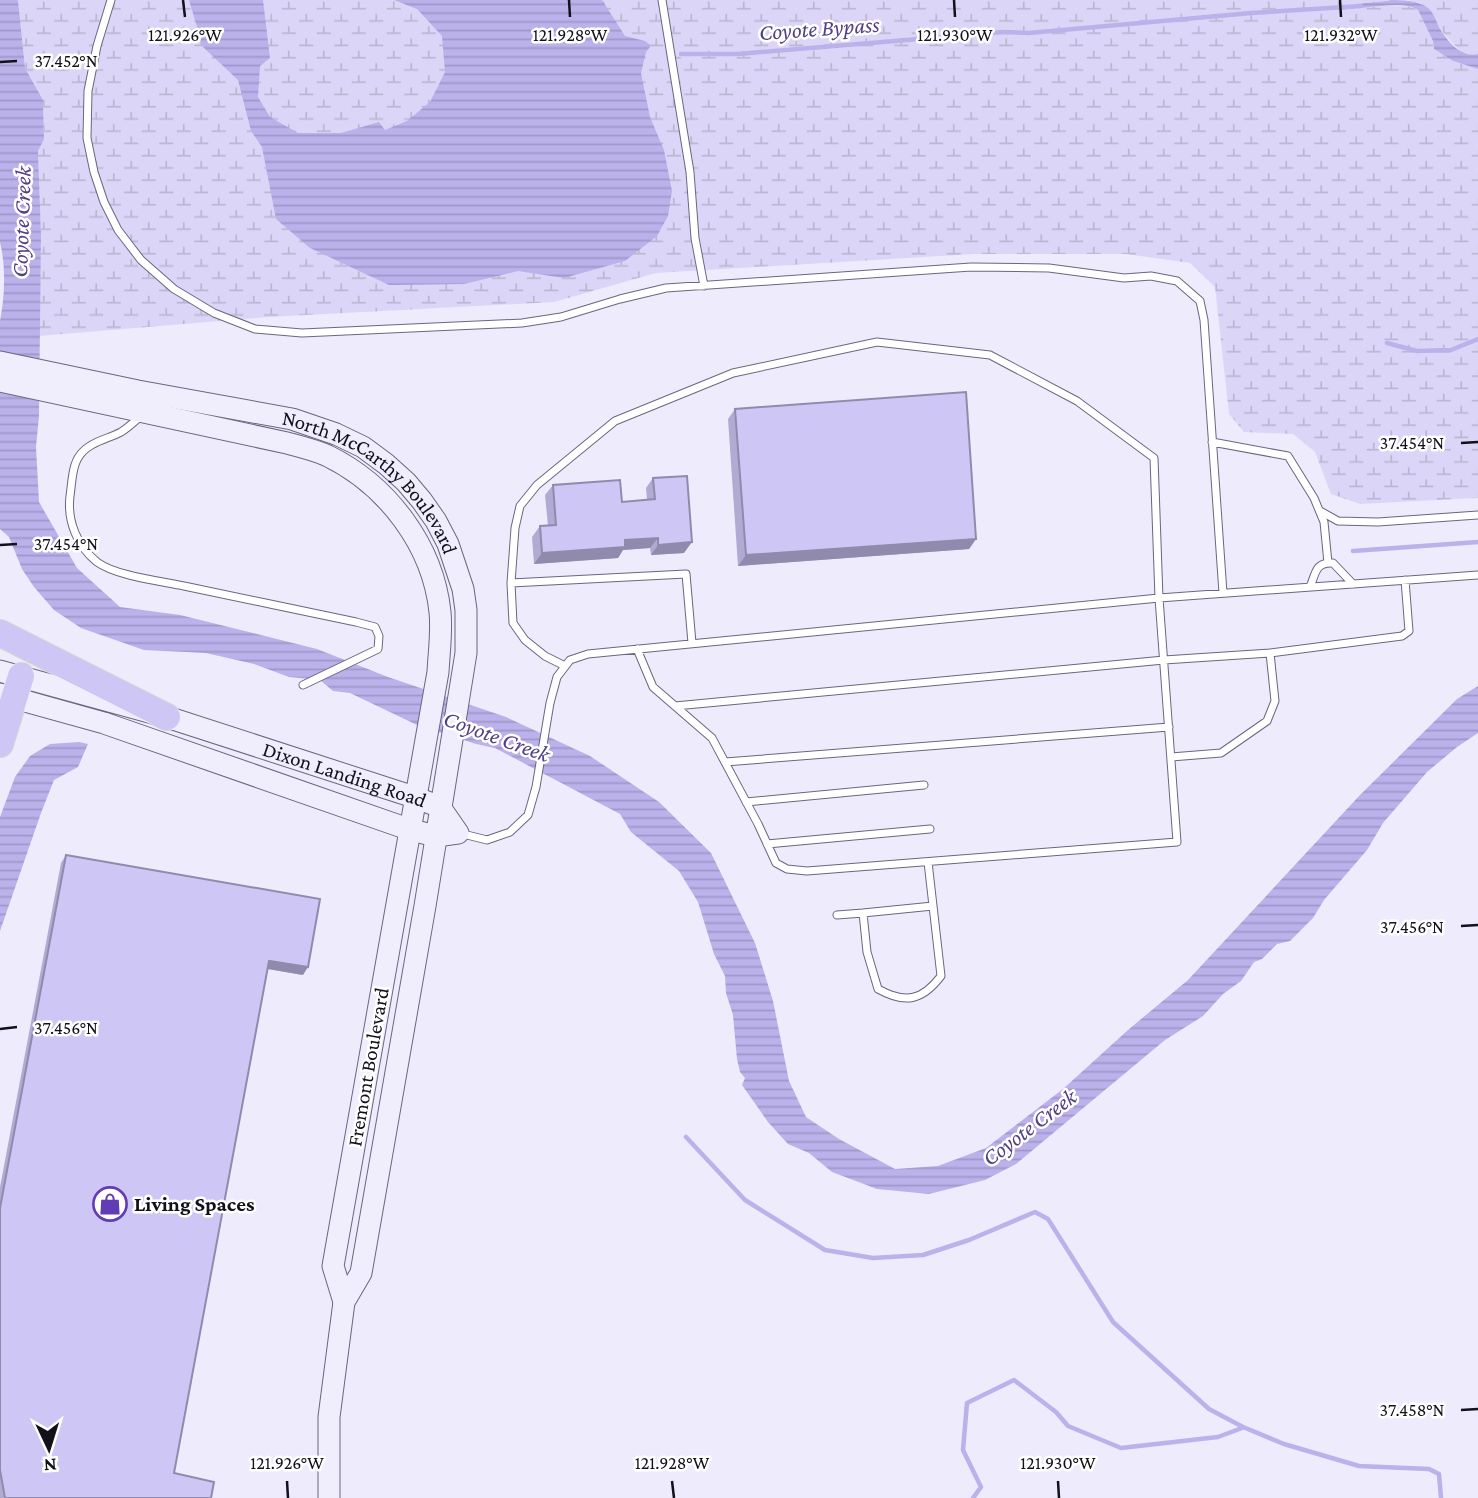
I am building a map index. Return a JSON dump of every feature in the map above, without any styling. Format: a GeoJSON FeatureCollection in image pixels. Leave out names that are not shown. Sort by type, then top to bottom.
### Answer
{"type":"FeatureCollection","features":[{"type":"Feature","properties":{"kind":"highway"},"geometry":{"type":"LineString","coordinates":[[0,633],[167,718]]}},
{"type":"Feature","properties":{"kind":"highway"},"geometry":{"type":"LineString","coordinates":[[0,744],[9,685]]}},
{"type":"Feature","properties":{"kind":"main road","name":"North McCarthy Boulevard"},"geometry":{"type":"LineString","coordinates":[[0,362],[136,403],[310,449],[350,468],[387,500],[413,534],[424,555],[440,612],[438,672],[411,830]]}},
{"type":"Feature","properties":{"kind":"main road","name":"North McCarthy Boulevard"},"geometry":{"type":"LineString","coordinates":[[0,381],[136,403],[280,417],[336,433],[363,447],[406,482],[436,521],[448,544],[464,599],[467,632],[436,835]]}},
{"type":"Feature","properties":{"kind":"main road"},"geometry":{"type":"LineString","coordinates":[[310,449],[318,427]]}},
{"type":"Feature","properties":{"kind":"main road","name":"Dixon Landing Road"},"geometry":{"type":"LineString","coordinates":[[9,685],[167,718],[416,798],[440,807],[458,833],[436,835],[411,830],[104,723],[9,685]]}},
{"type":"Feature","properties":{"kind":"main road","name":"Fremont Boulevard"},"geometry":{"type":"LineString","coordinates":[[344,1302],[332,1266],[411,830]]}},
{"type":"Feature","properties":{"kind":"main road","name":"Fremont Boulevard"},"geometry":{"type":"LineString","coordinates":[[328,1498],[329,1417],[344,1302],[361,1273],[436,835]]}},
{"type":"Feature","properties":{"kind":"lane"},"geometry":{"type":"LineString","coordinates":[[111,0],[97,46],[88,91],[87,138],[104,202],[118,230],[141,260],[174,289],[214,313],[256,329],[302,333],[522,323],[561,317],[666,288],[971,267],[1049,268],[1124,278],[1151,275],[1177,281],[1200,301],[1204,320],[1223,593]]}},
{"type":"Feature","properties":{"kind":"lane"},"geometry":{"type":"LineString","coordinates":[[662,0],[690,172],[695,239],[704,286]]}},
{"type":"Feature","properties":{"kind":"lane"},"geometry":{"type":"LineString","coordinates":[[565,666],[545,656],[525,640],[513,623],[511,583],[515,528],[520,506],[537,485],[615,421],[733,373],[877,342],[990,355],[1077,401],[1154,458],[1159,598],[1177,842],[807,871],[787,869],[776,863],[712,738],[653,687],[637,649]]}},
{"type":"Feature","properties":{"kind":"lane"},"geometry":{"type":"LineString","coordinates":[[136,403],[123,431],[103,439],[82,452],[77,459],[69,504],[71,522],[77,538],[87,552],[108,569],[375,627],[379,636],[378,649],[303,685]]}},
{"type":"Feature","properties":{"kind":"lane"},"geometry":{"type":"LineString","coordinates":[[1212,442],[1288,456],[1314,498],[1324,522],[1328,563]]}},
{"type":"Feature","properties":{"kind":"lane"},"geometry":{"type":"LineString","coordinates":[[1319,510],[1338,521],[1378,522],[1478,514]]}},
{"type":"Feature","properties":{"kind":"lane"},"geometry":{"type":"LineString","coordinates":[[1310,587],[1318,567],[1328,563],[1333,563],[1353,584]]}},
{"type":"Feature","properties":{"kind":"lane"},"geometry":{"type":"LineString","coordinates":[[511,583],[686,574],[692,643]]}},
{"type":"Feature","properties":{"kind":"lane"},"geometry":{"type":"LineString","coordinates":[[458,833],[488,840],[510,832],[528,815],[557,677],[570,660],[587,653],[1159,598],[1478,575]]}},
{"type":"Feature","properties":{"kind":"lane"},"geometry":{"type":"LineString","coordinates":[[675,706],[1164,660],[1270,653],[1402,636],[1409,631],[1405,580]]}},
{"type":"Feature","properties":{"kind":"lane"},"geometry":{"type":"LineString","coordinates":[[1171,757],[1221,753],[1267,721],[1275,701],[1270,653]]}},
{"type":"Feature","properties":{"kind":"lane"},"geometry":{"type":"LineString","coordinates":[[725,762],[1169,727]]}},
{"type":"Feature","properties":{"kind":"lane"},"geometry":{"type":"LineString","coordinates":[[746,802],[924,785]]}},
{"type":"Feature","properties":{"kind":"lane"},"geometry":{"type":"LineString","coordinates":[[767,844],[930,829]]}},
{"type":"Feature","properties":{"kind":"lane"},"geometry":{"type":"LineString","coordinates":[[863,913],[867,951],[878,989],[892,997],[912,999],[931,989],[941,976],[928,862]]}},
{"type":"Feature","properties":{"kind":"lane"},"geometry":{"type":"LineString","coordinates":[[837,915],[933,906]]}},
{"type":"Feature","properties":{"kind":"green space"},"geometry":{"type":"Polygon","coordinates":[[[18,0],[1391,0],[1360,3],[1357,7],[1397,5],[1418,10],[1433,41],[1434,49],[1453,61],[1478,69],[1478,498],[1360,504],[1331,494],[1315,452],[1293,434],[1244,432],[1229,414],[1215,287],[1190,263],[1126,254],[974,254],[656,273],[554,302],[269,317],[39,336],[41,234],[38,151],[44,138],[43,100],[25,68],[18,0]]]}},
{"type":"Feature","properties":{"kind":"green space"},"geometry":{"type":"Polygon","coordinates":[[[1408,0],[1478,0],[1478,54],[1461,52],[1421,3],[1408,0]]]}},
{"type":"Feature","properties":{"kind":"water","name":"Coyote Creek"},"geometry":{"type":"Polygon","coordinates":[[[0,0],[18,0],[25,68],[43,100],[44,139],[38,151],[41,234],[39,416],[36,447],[39,502],[77,568],[120,607],[180,615],[317,649],[388,677],[506,717],[590,756],[659,802],[711,853],[755,943],[773,1001],[789,1081],[806,1117],[839,1139],[895,1169],[938,1166],[986,1148],[1063,1089],[1188,980],[1360,795],[1457,699],[1478,686],[1478,733],[1427,772],[1383,823],[1367,850],[1324,900],[1313,918],[1290,941],[1277,944],[1262,959],[1254,962],[1241,981],[1223,994],[1203,1016],[1165,1040],[1016,1164],[985,1180],[929,1194],[877,1189],[832,1172],[809,1153],[788,1144],[768,1122],[742,1085],[745,1078],[740,1072],[737,1059],[733,1015],[726,993],[725,976],[714,954],[698,902],[679,871],[631,832],[620,814],[495,748],[417,725],[350,693],[333,691],[320,680],[289,677],[254,664],[206,653],[144,650],[81,628],[54,610],[34,587],[22,569],[9,537],[0,529],[0,321],[4,281],[0,242],[0,0]]]}},
{"type":"Feature","properties":{"kind":"water"},"geometry":{"type":"Polygon","coordinates":[[[189,0],[263,0],[270,58],[260,66],[258,97],[270,117],[298,133],[341,133],[379,122],[385,130],[407,121],[430,102],[445,72],[442,36],[417,9],[394,0],[602,0],[625,36],[650,45],[641,73],[650,117],[664,150],[672,191],[668,216],[657,236],[625,261],[564,278],[518,271],[464,284],[389,285],[310,248],[276,219],[262,147],[251,131],[238,80],[203,47],[189,0]]]}},
{"type":"Feature","properties":{"kind":"water"},"geometry":{"type":"Polygon","coordinates":[[[1391,0],[1415,2],[1428,8],[1450,43],[1460,51],[1478,54],[1478,69],[1453,61],[1434,49],[1433,41],[1418,10],[1404,5],[1357,8],[1357,4],[1391,0]]]}},
{"type":"Feature","properties":{"kind":"water"},"geometry":{"type":"Polygon","coordinates":[[[50,744],[88,744],[78,767],[54,780],[0,931],[0,817],[15,777],[30,756],[50,744]]]}},
{"type":"Feature","properties":{"kind":"building"},"geometry":{"type":"Polygon","coordinates":[[[966,392],[976,539],[746,555],[735,409],[966,392]]]}},
{"type":"Feature","properties":{"kind":"building"},"geometry":{"type":"Polygon","coordinates":[[[687,476],[692,542],[658,545],[658,538],[625,540],[625,547],[542,553],[540,526],[556,525],[553,485],[620,480],[622,502],[655,499],[653,478],[687,476]]]}},
{"type":"Feature","properties":{"kind":"building"},"geometry":{"type":"Polygon","coordinates":[[[66,855],[320,899],[308,967],[269,961],[174,1473],[214,1482],[211,1498],[5,1498],[0,1470],[0,1208],[66,855]]]}},
{"type":"Feature","properties":{"kind":"waterway","name":"Coyote Bypass"},"geometry":{"type":"LineString","coordinates":[[681,54],[738,54],[1361,6]]}},
{"type":"Feature","properties":{"kind":"waterway"},"geometry":{"type":"LineString","coordinates":[[1387,343],[1417,351],[1451,350],[1478,339]]}},
{"type":"Feature","properties":{"kind":"waterway"},"geometry":{"type":"LineString","coordinates":[[1353,551],[1478,542]]}},
{"type":"Feature","properties":{"kind":"waterway"},"geometry":{"type":"LineString","coordinates":[[686,1137],[745,1200],[825,1250],[873,1258],[923,1255],[969,1240],[1035,1212],[1048,1219],[1113,1322],[1209,1409],[1284,1444],[1359,1466],[1429,1469],[1439,1474],[1441,1498]]}},
{"type":"Feature","properties":{"kind":"waterway"},"geometry":{"type":"LineString","coordinates":[[973,1498],[981,1487],[963,1450],[967,1403],[1014,1380],[1056,1412],[1068,1426],[1121,1448],[1218,1437],[1242,1428]]}},
{"type":"Feature","properties":{"kind":"place","name":"Living Spaces"},"geometry":{"type":"Point","coordinates":[110,1204]}}]}
